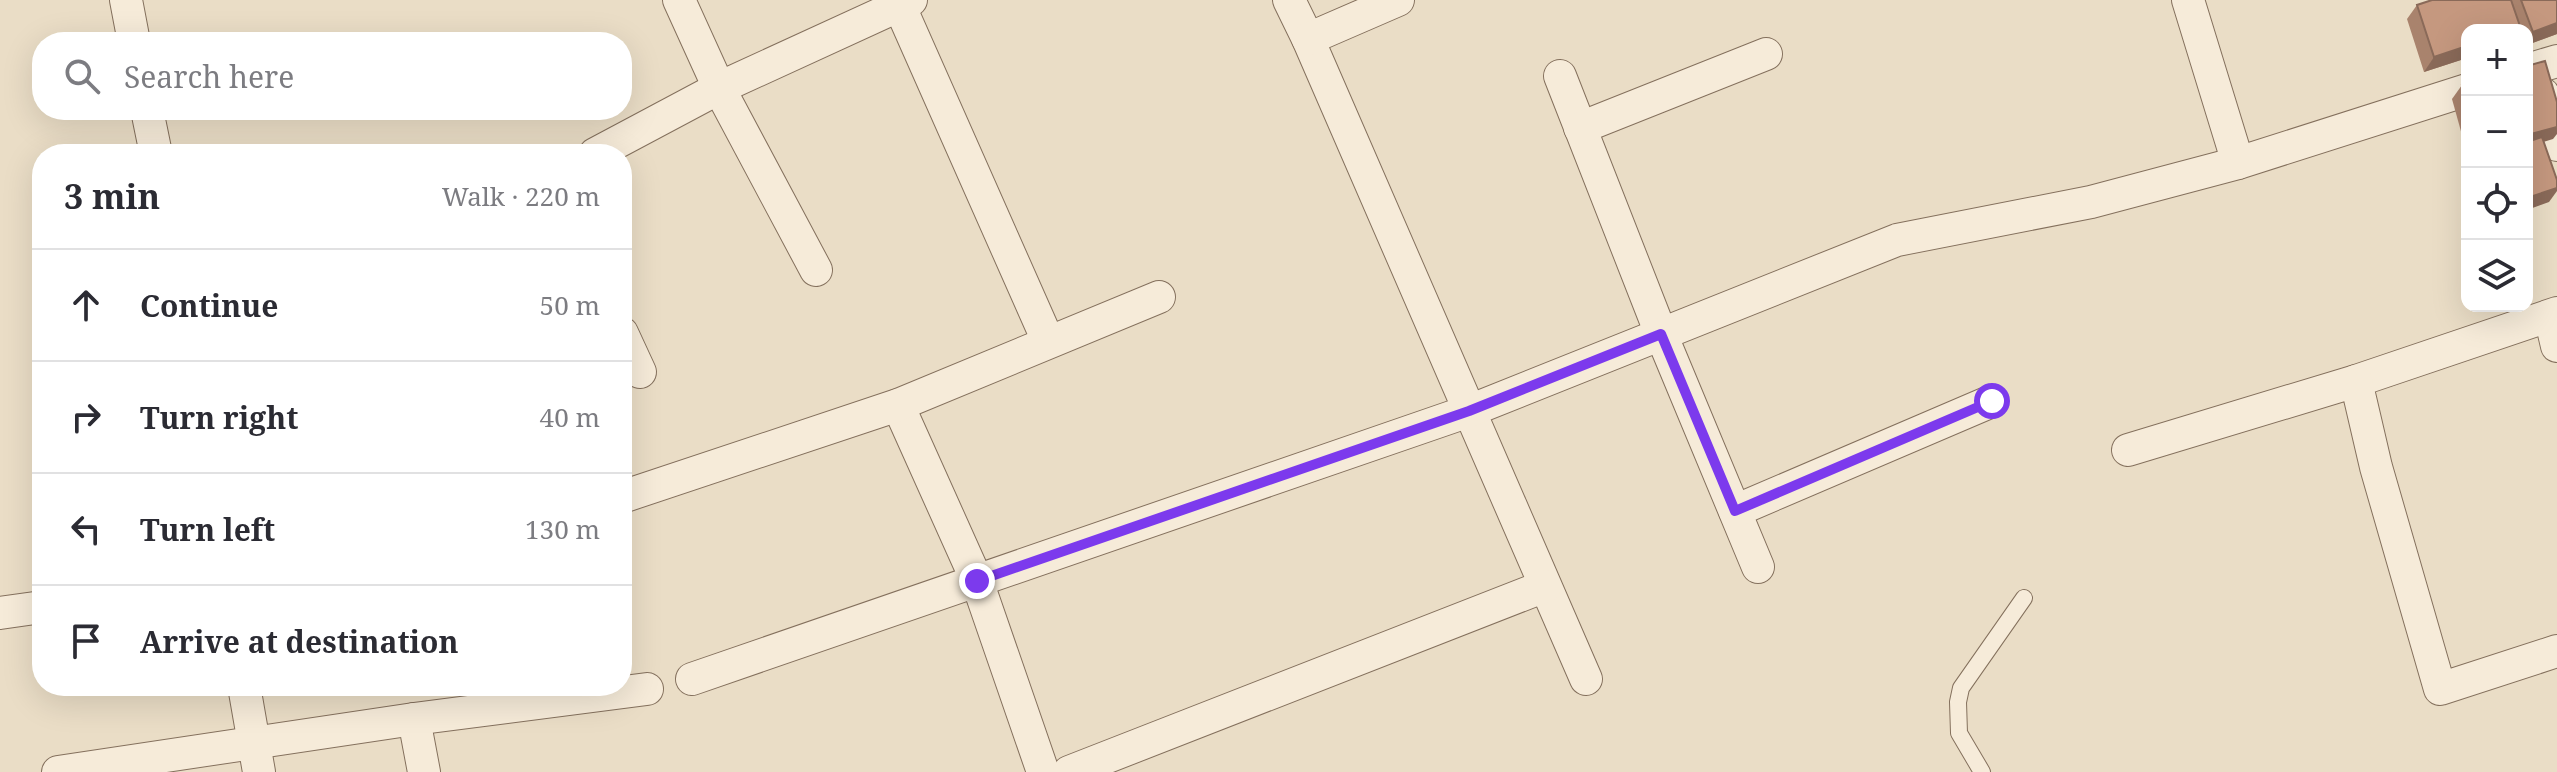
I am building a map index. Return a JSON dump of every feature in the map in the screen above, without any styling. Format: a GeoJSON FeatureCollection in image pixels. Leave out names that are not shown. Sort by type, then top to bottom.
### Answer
{"type":"FeatureCollection","features":[{"type":"Feature","properties":{"kind":"street"},"geometry":{"type":"LineString","coordinates":[[126,0],[132,32]]}},
{"type":"Feature","properties":{"kind":"street"},"geometry":{"type":"LineString","coordinates":[[679,0],[719,88],[816,270]]}},
{"type":"Feature","properties":{"kind":"street"},"geometry":{"type":"LineString","coordinates":[[1289,0],[1586,679]]}},
{"type":"Feature","properties":{"kind":"street"},"geometry":{"type":"LineString","coordinates":[[1308,39],[1398,0]]}},
{"type":"Feature","properties":{"kind":"street"},"geometry":{"type":"LineString","coordinates":[[2188,0],[2238,163]]}},
{"type":"Feature","properties":{"kind":"street"},"geometry":{"type":"LineString","coordinates":[[614,144],[719,88],[903,2],[1048,341]]}},
{"type":"Feature","properties":{"kind":"street"},"geometry":{"type":"LineString","coordinates":[[1580,128],[1766,54]]}},
{"type":"Feature","properties":{"kind":"street"},"geometry":{"type":"LineString","coordinates":[[2540,66],[2557,145]]}},
{"type":"Feature","properties":{"kind":"street"},"geometry":{"type":"LineString","coordinates":[[1560,76],[1661,334],[1758,567]]}},
{"type":"Feature","properties":{"kind":"street"},"geometry":{"type":"LineString","coordinates":[[692,679],[1469,411],[1897,240],[2091,202],[2238,163],[2461,92]]}},
{"type":"Feature","properties":{"kind":"street"},"geometry":{"type":"LineString","coordinates":[[149,120],[154,144]]}},
{"type":"Feature","properties":{"kind":"street"},"geometry":{"type":"LineString","coordinates":[[632,494],[898,405],[1159,297]]}},
{"type":"Feature","properties":{"kind":"street"},"geometry":{"type":"LineString","coordinates":[[2128,450],[2555,325]]}},
{"type":"Feature","properties":{"kind":"street"},"geometry":{"type":"LineString","coordinates":[[632,355],[640,372]]}},
{"type":"Feature","properties":{"kind":"street"},"geometry":{"type":"LineString","coordinates":[[2356,381],[2376,467],[2440,689],[2557,651]]}},
{"type":"Feature","properties":{"kind":"street"},"geometry":{"type":"LineString","coordinates":[[1735,511],[1992,401]]}},
{"type":"Feature","properties":{"kind":"street"},"geometry":{"type":"LineString","coordinates":[[898,405],[977,581],[1043,772]]}},
{"type":"Feature","properties":{"kind":"street"},"geometry":{"type":"LineString","coordinates":[[1069,772],[1545,586]]}},
{"type":"Feature","properties":{"kind":"street"},"geometry":{"type":"LineString","coordinates":[[0,613],[32,608]]}},
{"type":"Feature","properties":{"kind":"street"},"geometry":{"type":"LineString","coordinates":[[632,691],[647,689]]}},
{"type":"Feature","properties":{"kind":"street"},"geometry":{"type":"LineString","coordinates":[[246,696],[257,758]]}},
{"type":"Feature","properties":{"kind":"street"},"geometry":{"type":"LineString","coordinates":[[58,772],[257,758],[414,719],[593,696]]}},
{"type":"Feature","properties":{"kind":"street"},"geometry":{"type":"LineString","coordinates":[[414,719],[424,772]]}},
{"type":"Feature","properties":{"kind":"lane"},"geometry":{"type":"LineString","coordinates":[[1982,772],[1959,733],[1961,688],[2024,598]]}},
{"type":"Feature","properties":{"kind":"building"},"geometry":{"type":"Polygon","coordinates":[[[2432,0],[2511,0],[2519,24],[2461,24],[2461,48],[2434,57],[2417,5],[2432,0]]]}},
{"type":"Feature","properties":{"kind":"building"},"geometry":{"type":"Polygon","coordinates":[[[2521,0],[2557,0],[2557,23],[2533,32],[2533,24],[2530,24],[2521,0]]]}},
{"type":"Feature","properties":{"kind":"building"},"geometry":{"type":"Polygon","coordinates":[[[2545,61],[2557,102],[2557,127],[2533,133],[2533,96],[2533,64],[2545,61]]]}},
{"type":"Feature","properties":{"kind":"building"},"geometry":{"type":"Polygon","coordinates":[[[2542,137],[2557,188],[2533,196],[2533,168],[2533,140],[2542,137]]]}},
{"type":"Feature","properties":{"kind":"route"},"geometry":{"type":"LineString","coordinates":[[977,581],[1469,411],[1661,334],[1735,511],[1992,401]]}}]}
